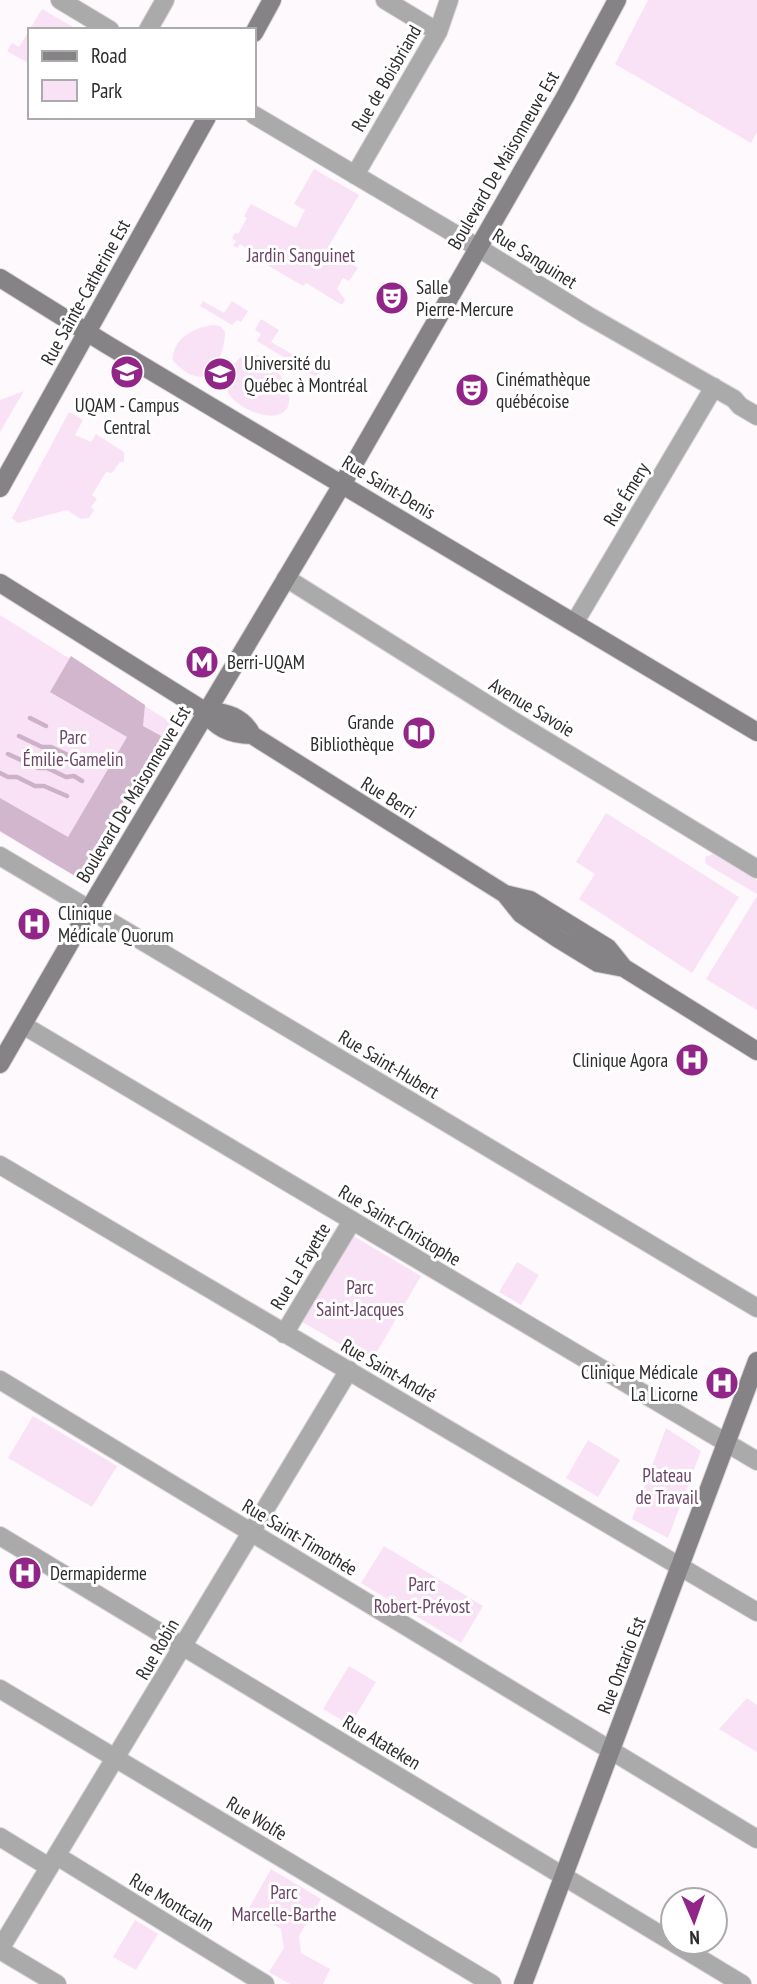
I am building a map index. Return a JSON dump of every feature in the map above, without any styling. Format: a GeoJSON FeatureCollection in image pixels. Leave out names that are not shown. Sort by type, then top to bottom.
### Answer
{"type":"FeatureCollection","features":[{"type":"Feature","properties":{"kind":"street"},"geometry":{"type":"LineString","coordinates":[[60,0],[107,28]]}},
{"type":"Feature","properties":{"kind":"street"},"geometry":{"type":"LineString","coordinates":[[149,28],[165,0]]}},
{"type":"Feature","properties":{"kind":"street"},"geometry":{"type":"LineString","coordinates":[[256,29],[272,0]]}},
{"type":"Feature","properties":{"kind":"street"},"geometry":{"type":"LineString","coordinates":[[385,0],[438,33]]}},
{"type":"Feature","properties":{"kind":"street","name":"Rue de Boisbriand"},"geometry":{"type":"LineString","coordinates":[[355,175],[438,33],[449,0]]}},
{"type":"Feature","properties":{"kind":"street","name":"Boulevard De Maisonneuve Est"},"geometry":{"type":"LineString","coordinates":[[0,1064],[89,909],[343,483],[565,97],[617,0]]}},
{"type":"Feature","properties":{"kind":"street","name":"Rue Sanguinet"},"geometry":{"type":"LineString","coordinates":[[256,116],[587,315],[714,387],[757,416]]}},
{"type":"Feature","properties":{"kind":"street","name":"Rue Sainte-Catherine Est"},"geometry":{"type":"LineString","coordinates":[[0,488],[206,119]]}},
{"type":"Feature","properties":{"kind":"street","name":"Rue Saint-Denis"},"geometry":{"type":"LineString","coordinates":[[0,278],[87,333],[343,483],[757,732]]}},
{"type":"Feature","properties":{"kind":"street","name":"Rue Émery"},"geometry":{"type":"LineString","coordinates":[[575,622],[714,387]]}},
{"type":"Feature","properties":{"kind":"street","name":"Avenue Savoie"},"geometry":{"type":"LineString","coordinates":[[286,578],[500,713],[757,869]]}},
{"type":"Feature","properties":{"kind":"street","name":"Rue Berri"},"geometry":{"type":"LineString","coordinates":[[0,583],[206,712],[224,712],[245,725],[252,736],[505,894],[521,915],[598,963],[624,968],[757,1051]]}},
{"type":"Feature","properties":{"kind":"street","name":"Rue Saint-Hubert"},"geometry":{"type":"LineString","coordinates":[[0,856],[757,1308]]}},
{"type":"Feature","properties":{"kind":"street","name":"Rue Saint-Christophe"},"geometry":{"type":"LineString","coordinates":[[23,1024],[757,1461]]}},
{"type":"Feature","properties":{"kind":"street","name":"Rue Saint-André"},"geometry":{"type":"LineString","coordinates":[[0,1165],[757,1612]]}},
{"type":"Feature","properties":{"kind":"street","name":"Rue La Fayette"},"geometry":{"type":"LineString","coordinates":[[284,1334],[352,1221]]}},
{"type":"Feature","properties":{"kind":"street","name":"Rue Ontario Est"},"geometry":{"type":"LineString","coordinates":[[523,1984],[757,1361]]}},
{"type":"Feature","properties":{"kind":"street","name":"Rue Robin"},"geometry":{"type":"LineString","coordinates":[[0,1949],[349,1370]]}},
{"type":"Feature","properties":{"kind":"street","name":"Rue Saint-Timothée"},"geometry":{"type":"LineString","coordinates":[[0,1380],[757,1839]]}},
{"type":"Feature","properties":{"kind":"street","name":"Rue Atateken"},"geometry":{"type":"LineString","coordinates":[[0,1536],[742,1984]]}},
{"type":"Feature","properties":{"kind":"street","name":"Rue Wolfe"},"geometry":{"type":"LineString","coordinates":[[0,1689],[492,1984]]}},
{"type":"Feature","properties":{"kind":"street","name":"Rue Montcalm"},"geometry":{"type":"LineString","coordinates":[[0,1838],[53,1862],[265,1984]]}},
{"type":"Feature","properties":{"kind":"street"},"geometry":{"type":"LineString","coordinates":[[0,1949],[57,1984]]}},
{"type":"Feature","properties":{"kind":"green space"},"geometry":{"type":"Polygon","coordinates":[[[648,0],[757,0],[757,132],[751,143],[615,64],[648,0]]]}},
{"type":"Feature","properties":{"kind":"green space"},"geometry":{"type":"Polygon","coordinates":[[[42,9],[75,28],[30,28],[42,9]]]}},
{"type":"Feature","properties":{"kind":"green space"},"geometry":{"type":"Polygon","coordinates":[[[28,32],[28,63],[7,51],[12,43],[19,47],[28,32]]]}},
{"type":"Feature","properties":{"kind":"green space","name":"Jardin Sanguinet"},"geometry":{"type":"Polygon","coordinates":[[[314,169],[359,195],[327,249],[358,268],[349,281],[343,278],[337,289],[345,299],[342,305],[306,283],[303,286],[257,259],[259,256],[240,244],[237,248],[233,246],[236,241],[232,238],[235,233],[238,234],[247,218],[244,216],[251,204],[296,228],[305,210],[294,204],[314,169]]]}},
{"type":"Feature","properties":{"kind":"green space"},"geometry":{"type":"Polygon","coordinates":[[[203,301],[224,313],[232,301],[248,311],[241,322],[237,320],[232,325],[200,306],[203,301]]]}},
{"type":"Feature","properties":{"kind":"green space"},"geometry":{"type":"Polygon","coordinates":[[[261,319],[279,330],[271,342],[320,370],[316,377],[257,341],[261,334],[255,330],[261,319]]]}},
{"type":"Feature","properties":{"kind":"green space"},"geometry":{"type":"Polygon","coordinates":[[[220,326],[225,332],[217,363],[207,375],[200,377],[189,374],[173,361],[176,347],[192,331],[220,326]]]}},
{"type":"Feature","properties":{"kind":"green space"},"geometry":{"type":"Polygon","coordinates":[[[250,353],[270,364],[285,383],[289,403],[285,411],[277,415],[264,415],[248,410],[230,396],[226,384],[229,372],[240,358],[250,353]]]}},
{"type":"Feature","properties":{"kind":"green space"},"geometry":{"type":"Polygon","coordinates":[[[24,391],[0,432],[0,400],[24,391]]]}},
{"type":"Feature","properties":{"kind":"green space"},"geometry":{"type":"Polygon","coordinates":[[[69,412],[83,420],[75,435],[91,442],[96,434],[124,452],[124,462],[120,462],[112,473],[106,472],[92,495],[97,499],[91,507],[94,510],[89,518],[81,519],[67,510],[18,523],[12,518],[69,412]]]}},
{"type":"Feature","properties":{"kind":"green space","name":"Parc Émilie-Gamelin"},"geometry":{"type":"Polygon","coordinates":[[[0,615],[172,723],[80,879],[0,832],[0,615]]]}},
{"type":"Feature","properties":{"kind":"green space"},"geometry":{"type":"Polygon","coordinates":[[[606,813],[739,897],[692,973],[579,899],[595,874],[576,862],[606,813]]]}},
{"type":"Feature","properties":{"kind":"green space"},"geometry":{"type":"Polygon","coordinates":[[[713,854],[757,880],[757,894],[706,864],[705,857],[713,854]]]}},
{"type":"Feature","properties":{"kind":"green space"},"geometry":{"type":"Polygon","coordinates":[[[757,896],[757,1010],[706,979],[757,896]]]}},
{"type":"Feature","properties":{"kind":"green space","name":"Parc Saint-Jacques"},"geometry":{"type":"Polygon","coordinates":[[[350,1234],[421,1276],[371,1362],[299,1320],[350,1234]]]}},
{"type":"Feature","properties":{"kind":"green space"},"geometry":{"type":"Polygon","coordinates":[[[517,1262],[539,1275],[521,1305],[499,1292],[517,1262]]]}},
{"type":"Feature","properties":{"kind":"green space"},"geometry":{"type":"Polygon","coordinates":[[[33,1416],[117,1466],[92,1507],[8,1458],[33,1416]]]}},
{"type":"Feature","properties":{"kind":"green space","name":"Plateau de Travail"},"geometry":{"type":"Polygon","coordinates":[[[666,1428],[701,1451],[668,1538],[632,1519],[666,1428]]]}},
{"type":"Feature","properties":{"kind":"green space"},"geometry":{"type":"Polygon","coordinates":[[[588,1440],[620,1460],[598,1497],[566,1478],[588,1440]]]}},
{"type":"Feature","properties":{"kind":"green space","name":"Parc Robert-Prévost"},"geometry":{"type":"Polygon","coordinates":[[[384,1546],[483,1606],[461,1643],[361,1583],[384,1546]]]}},
{"type":"Feature","properties":{"kind":"green space"},"geometry":{"type":"Polygon","coordinates":[[[349,1666],[376,1682],[350,1725],[323,1709],[349,1666]]]}},
{"type":"Feature","properties":{"kind":"green space"},"geometry":{"type":"Polygon","coordinates":[[[747,1698],[757,1705],[757,1752],[719,1729],[747,1698]]]}},
{"type":"Feature","properties":{"kind":"green space","name":"Parc Marcelle-Barthe"},"geometry":{"type":"Polygon","coordinates":[[[271,1869],[321,1899],[299,1936],[301,1953],[330,1969],[323,1984],[290,1984],[269,1972],[284,1948],[281,1929],[248,1910],[271,1869]]]}},
{"type":"Feature","properties":{"kind":"green space"},"geometry":{"type":"Polygon","coordinates":[[[135,1920],[158,1934],[136,1970],[113,1957],[135,1920]]]}},
{"type":"Feature","properties":{"kind":"shaded area"},"geometry":{"type":"Polygon","coordinates":[[[71,656],[145,705],[143,726],[163,737],[92,852],[80,879],[0,831],[0,798],[68,837],[127,737],[50,692],[71,656]]]}},
{"type":"Feature","properties":{"kind":"waterway"},"geometry":{"type":"LineString","coordinates":[[30,718],[46,726]]}},
{"type":"Feature","properties":{"kind":"waterway"},"geometry":{"type":"LineString","coordinates":[[19,736],[42,747],[51,747],[93,762]]}},
{"type":"Feature","properties":{"kind":"waterway"},"geometry":{"type":"LineString","coordinates":[[8,754],[38,768],[47,768],[82,781]]}},
{"type":"Feature","properties":{"kind":"waterway"},"geometry":{"type":"LineString","coordinates":[[0,773],[67,796]]}},
{"type":"Feature","properties":{"kind":"place","name":"Salle Pierre-Mercure"},"geometry":{"type":"Point","coordinates":[392,298]}},
{"type":"Feature","properties":{"kind":"place","name":"UQAM - Campus Central"},"geometry":{"type":"Point","coordinates":[127,372]}},
{"type":"Feature","properties":{"kind":"place","name":"Université du Québec à Montréal"},"geometry":{"type":"Point","coordinates":[220,374]}},
{"type":"Feature","properties":{"kind":"place","name":"Cinémathèque québécoise"},"geometry":{"type":"Point","coordinates":[472,390]}},
{"type":"Feature","properties":{"kind":"place","name":"Berri-UQAM"},"geometry":{"type":"Point","coordinates":[202,662]}},
{"type":"Feature","properties":{"kind":"place","name":"Grande Bibliothèque"},"geometry":{"type":"Point","coordinates":[419,733]}},
{"type":"Feature","properties":{"kind":"place","name":"Clinique Médicale Quorum"},"geometry":{"type":"Point","coordinates":[34,924]}},
{"type":"Feature","properties":{"kind":"place","name":"Clinique Agora"},"geometry":{"type":"Point","coordinates":[692,1060]}},
{"type":"Feature","properties":{"kind":"place","name":"Clinique Médicale La Licorne"},"geometry":{"type":"Point","coordinates":[722,1383]}},
{"type":"Feature","properties":{"kind":"place","name":"Dermapiderme"},"geometry":{"type":"Point","coordinates":[25,1573]}}]}
